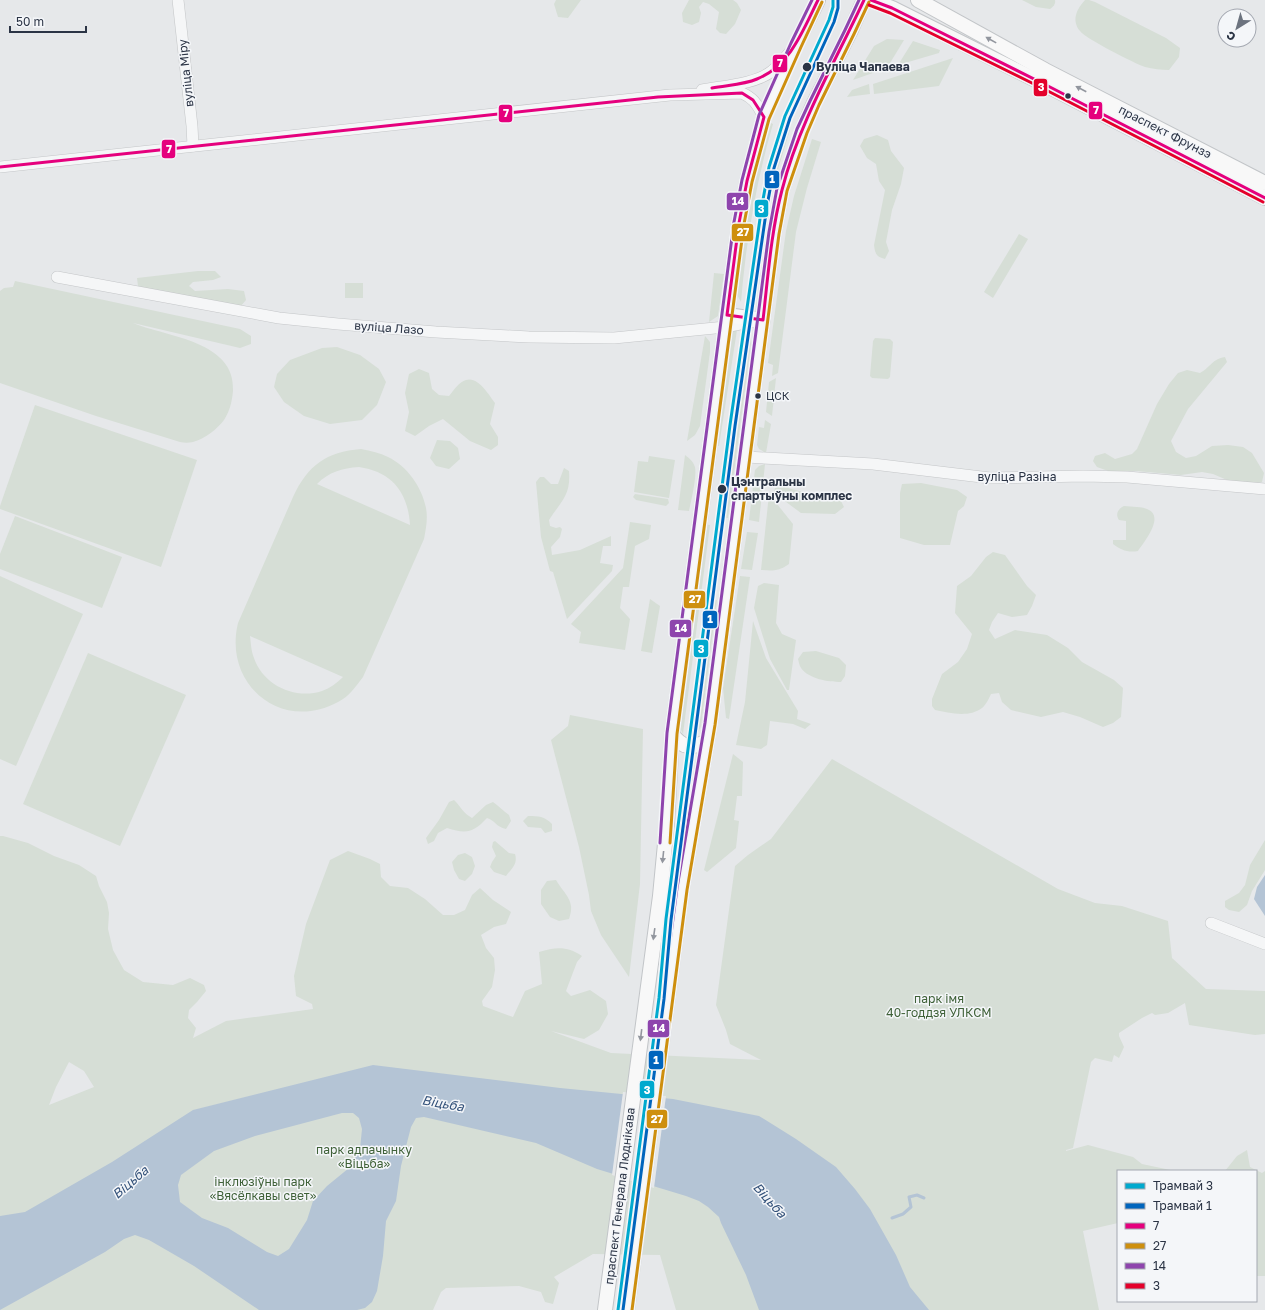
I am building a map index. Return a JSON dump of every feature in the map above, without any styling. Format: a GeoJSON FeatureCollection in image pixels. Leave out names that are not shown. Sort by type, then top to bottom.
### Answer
{"type":"FeatureCollection","features":[{"type":"Feature","properties":{"kind":"main road","name":"праспект Генерала Люднікава"},"geometry":{"type":"LineString","coordinates":[[605,1309],[660,887],[667,823],[672,734],[739,223],[747,181],[764,117],[818,0]]}},
{"type":"Feature","properties":{"kind":"main road","name":"праспект Генерала Люднікава"},"geometry":{"type":"LineString","coordinates":[[627,1310],[682,890],[707,741],[746,457],[774,233],[782,190],[802,131],[864,0]]}},
{"type":"Feature","properties":{"kind":"main road","name":"праспект Фрунзэ"},"geometry":{"type":"LineString","coordinates":[[871,0],[892,8],[1048,86],[1234,175],[1265,183]]}},
{"type":"Feature","properties":{"kind":"main road","name":"праспект Фрунзэ"},"geometry":{"type":"LineString","coordinates":[[918,0],[1234,175],[1265,198]]}},
{"type":"Feature","properties":{"kind":"main road"},"geometry":{"type":"LineString","coordinates":[[726,321],[763,320]]}},
{"type":"Feature","properties":{"kind":"main road"},"geometry":{"type":"LineString","coordinates":[[672,734],[677,741],[684,746],[698,746],[707,741]]}},
{"type":"Feature","properties":{"kind":"street","name":"вуліца Міру"},"geometry":{"type":"LineString","coordinates":[[178,0],[193,146]]}},
{"type":"Feature","properties":{"kind":"street"},"geometry":{"type":"LineString","coordinates":[[0,167],[670,95],[758,79],[771,72],[782,62],[796,45]]}},
{"type":"Feature","properties":{"kind":"street"},"geometry":{"type":"LineString","coordinates":[[670,95],[742,93],[750,97],[757,104],[764,117]]}},
{"type":"Feature","properties":{"kind":"street","name":"вуліца Лазо"},"geometry":{"type":"LineString","coordinates":[[57,277],[279,318],[381,328],[529,337],[614,338],[726,321]]}},
{"type":"Feature","properties":{"kind":"street","name":"вуліца Разіна"},"geometry":{"type":"LineString","coordinates":[[746,457],[873,464],[990,478],[1083,476],[1127,477],[1265,488]]}},
{"type":"Feature","properties":{"kind":"street"},"geometry":{"type":"LineString","coordinates":[[660,887],[682,890]]}},
{"type":"Feature","properties":{"kind":"street"},"geometry":{"type":"LineString","coordinates":[[1211,923],[1265,944]]}},
{"type":"Feature","properties":{"kind":"green space"},"geometry":{"type":"Polygon","coordinates":[[[556,0],[581,0],[568,18],[558,17],[554,4],[556,0]]]}},
{"type":"Feature","properties":{"kind":"green space"},"geometry":{"type":"Polygon","coordinates":[[[689,0],[733,0],[737,3],[741,10],[735,24],[726,34],[720,33],[716,29],[719,12],[709,4],[703,2],[699,7],[701,13],[699,22],[692,25],[683,22],[682,13],[689,0]]]}},
{"type":"Feature","properties":{"kind":"green space"},"geometry":{"type":"Polygon","coordinates":[[[1022,0],[1055,1],[1054,5],[1050,9],[1036,7],[1022,0]]]}},
{"type":"Feature","properties":{"kind":"green space"},"geometry":{"type":"Polygon","coordinates":[[[1085,0],[1095,2],[1166,38],[1180,48],[1179,57],[1169,70],[1145,67],[1084,35],[1077,27],[1076,15],[1085,0]]]}},
{"type":"Feature","properties":{"kind":"green space"},"geometry":{"type":"Polygon","coordinates":[[[887,39],[904,40],[887,68],[853,80],[874,46],[887,39]]]}},
{"type":"Feature","properties":{"kind":"green space"},"geometry":{"type":"Polygon","coordinates":[[[913,41],[940,50],[939,53],[898,65],[913,41]]]}},
{"type":"Feature","properties":{"kind":"green space"},"geometry":{"type":"Polygon","coordinates":[[[953,58],[939,86],[874,94],[873,84],[953,58]]]}},
{"type":"Feature","properties":{"kind":"green space"},"geometry":{"type":"Polygon","coordinates":[[[869,84],[870,94],[847,97],[852,90],[869,84]]]}},
{"type":"Feature","properties":{"kind":"green space"},"geometry":{"type":"Polygon","coordinates":[[[769,122],[773,124],[752,212],[741,302],[736,293],[738,262],[752,186],[769,122]]]}},
{"type":"Feature","properties":{"kind":"green space"},"geometry":{"type":"Polygon","coordinates":[[[783,127],[790,130],[775,179],[765,230],[757,296],[750,302],[763,205],[771,168],[783,127]]]}},
{"type":"Feature","properties":{"kind":"green space"},"geometry":{"type":"Polygon","coordinates":[[[877,135],[888,140],[891,151],[904,168],[901,184],[892,210],[886,242],[889,251],[885,259],[876,254],[874,245],[885,190],[879,181],[876,164],[867,158],[860,146],[864,139],[877,135]]]}},
{"type":"Feature","properties":{"kind":"green space"},"geometry":{"type":"Polygon","coordinates":[[[812,139],[821,142],[796,232],[778,373],[772,376],[773,365],[768,363],[786,231],[794,196],[812,139]]]}},
{"type":"Feature","properties":{"kind":"green space"},"geometry":{"type":"Polygon","coordinates":[[[1019,234],[1028,239],[993,298],[984,292],[1019,234]]]}},
{"type":"Feature","properties":{"kind":"green space"},"geometry":{"type":"Polygon","coordinates":[[[198,271],[215,271],[221,277],[213,280],[193,282],[189,286],[195,291],[228,289],[244,291],[246,300],[240,307],[141,289],[138,286],[137,278],[198,271]]]}},
{"type":"Feature","properties":{"kind":"green space"},"geometry":{"type":"Polygon","coordinates":[[[714,273],[724,274],[718,316],[709,322],[714,273]]]}},
{"type":"Feature","properties":{"kind":"green space"},"geometry":{"type":"Polygon","coordinates":[[[15,281],[240,329],[251,336],[251,344],[240,348],[133,323],[180,337],[197,344],[212,351],[223,361],[231,374],[233,391],[228,413],[224,420],[218,427],[202,439],[186,443],[96,416],[0,383],[0,291],[4,288],[13,287],[15,281]]]}},
{"type":"Feature","properties":{"kind":"green space"},"geometry":{"type":"Polygon","coordinates":[[[345,283],[363,283],[363,298],[345,298],[345,283]]]}},
{"type":"Feature","properties":{"kind":"green space"},"geometry":{"type":"Polygon","coordinates":[[[737,330],[719,446],[714,446],[730,337],[732,332],[737,330]]]}},
{"type":"Feature","properties":{"kind":"green space"},"geometry":{"type":"Polygon","coordinates":[[[746,331],[751,338],[751,344],[728,518],[721,517],[746,331]]]}},
{"type":"Feature","properties":{"kind":"green space"},"geometry":{"type":"Polygon","coordinates":[[[705,336],[710,342],[710,352],[700,426],[695,435],[687,441],[705,336]]]}},
{"type":"Feature","properties":{"kind":"green space"},"geometry":{"type":"Polygon","coordinates":[[[875,338],[890,339],[893,342],[890,377],[888,379],[872,378],[870,376],[873,341],[875,338]]]}},
{"type":"Feature","properties":{"kind":"green space"},"geometry":{"type":"Polygon","coordinates":[[[337,347],[360,355],[379,369],[386,382],[377,405],[362,420],[330,424],[304,416],[284,402],[274,387],[277,374],[290,360],[322,348],[337,347]]]}},
{"type":"Feature","properties":{"kind":"green space"},"geometry":{"type":"Polygon","coordinates":[[[1225,357],[1227,362],[1188,409],[1171,441],[1176,452],[1186,458],[1196,456],[1212,446],[1228,445],[1243,447],[1252,453],[1264,473],[1262,482],[1253,484],[1234,483],[1213,474],[1202,472],[1181,475],[1136,471],[1111,472],[1097,467],[1093,461],[1095,456],[1105,453],[1115,459],[1132,454],[1137,449],[1157,404],[1169,384],[1178,373],[1187,370],[1200,373],[1214,361],[1225,357]]]}},
{"type":"Feature","properties":{"kind":"green space"},"geometry":{"type":"Polygon","coordinates":[[[419,369],[429,373],[432,389],[439,395],[449,396],[459,384],[466,380],[479,383],[495,403],[490,424],[498,437],[498,445],[491,450],[470,441],[443,419],[429,426],[415,436],[405,431],[409,412],[405,393],[409,374],[419,369]]]}},
{"type":"Feature","properties":{"kind":"green space"},"geometry":{"type":"Polygon","coordinates":[[[776,378],[772,416],[766,412],[769,382],[776,378]]]}},
{"type":"Feature","properties":{"kind":"green space"},"geometry":{"type":"Polygon","coordinates":[[[35,405],[197,460],[161,567],[0,509],[35,405]]]}},
{"type":"Feature","properties":{"kind":"green space"},"geometry":{"type":"Polygon","coordinates":[[[765,420],[771,424],[766,453],[759,449],[757,445],[759,427],[764,428],[765,420]]]}},
{"type":"Feature","properties":{"kind":"green space"},"geometry":{"type":"Polygon","coordinates":[[[437,440],[450,441],[458,448],[460,459],[449,469],[436,466],[430,458],[437,440]]]}},
{"type":"Feature","properties":{"kind":"green space"},"geometry":{"type":"Polygon","coordinates":[[[361,449],[382,454],[395,461],[413,478],[421,492],[427,512],[424,539],[363,677],[355,688],[342,700],[317,710],[296,711],[277,707],[261,697],[248,683],[239,665],[236,645],[238,623],[293,497],[305,476],[320,462],[328,457],[361,449]],[[359,467],[336,471],[326,476],[317,484],[410,525],[406,503],[402,493],[396,486],[381,474],[359,467]],[[250,636],[252,653],[258,668],[272,683],[281,688],[291,692],[312,693],[328,688],[343,677],[250,636]]]}},
{"type":"Feature","properties":{"kind":"green space"},"geometry":{"type":"Polygon","coordinates":[[[685,455],[695,467],[694,489],[689,511],[678,510],[685,455]]]}},
{"type":"Feature","properties":{"kind":"green space"},"geometry":{"type":"Polygon","coordinates":[[[649,456],[675,460],[669,498],[634,492],[638,461],[648,462],[649,456]]]}},
{"type":"Feature","properties":{"kind":"green space"},"geometry":{"type":"Polygon","coordinates":[[[765,464],[759,522],[749,520],[755,470],[759,466],[765,464]]]}},
{"type":"Feature","properties":{"kind":"green space"},"geometry":{"type":"Polygon","coordinates":[[[564,468],[569,471],[567,492],[549,520],[550,526],[556,528],[560,527],[562,529],[560,537],[551,547],[552,555],[580,550],[611,536],[611,546],[603,546],[600,563],[613,565],[612,571],[567,619],[553,572],[550,571],[541,537],[536,482],[540,477],[544,477],[551,484],[558,484],[564,468]]]}},
{"type":"Feature","properties":{"kind":"green space"},"geometry":{"type":"Polygon","coordinates":[[[921,483],[957,490],[967,497],[964,506],[958,511],[950,545],[924,545],[900,538],[900,493],[902,484],[921,483]]]}},
{"type":"Feature","properties":{"kind":"green space"},"geometry":{"type":"Polygon","coordinates":[[[784,487],[824,499],[840,499],[844,507],[835,514],[801,513],[774,493],[775,488],[784,487]]]}},
{"type":"Feature","properties":{"kind":"green space"},"geometry":{"type":"Polygon","coordinates":[[[635,494],[668,499],[669,503],[666,506],[636,500],[633,497],[635,494]]]}},
{"type":"Feature","properties":{"kind":"green space"},"geometry":{"type":"Polygon","coordinates":[[[769,494],[793,524],[789,564],[776,570],[761,570],[769,494]]]}},
{"type":"Feature","properties":{"kind":"green space"},"geometry":{"type":"Polygon","coordinates":[[[1124,506],[1143,508],[1149,510],[1153,514],[1154,524],[1138,551],[1131,552],[1119,548],[1113,544],[1113,540],[1126,540],[1126,521],[1119,520],[1117,516],[1119,510],[1124,506]]]}},
{"type":"Feature","properties":{"kind":"green space"},"geometry":{"type":"Polygon","coordinates":[[[15,516],[122,557],[102,608],[0,569],[0,554],[15,516]]]}},
{"type":"Feature","properties":{"kind":"green space"},"geometry":{"type":"Polygon","coordinates":[[[630,522],[651,525],[649,539],[635,546],[629,587],[623,587],[620,608],[630,619],[625,650],[579,643],[581,632],[571,624],[623,568],[630,522]]]}},
{"type":"Feature","properties":{"kind":"green space"},"geometry":{"type":"Polygon","coordinates":[[[704,524],[710,525],[683,734],[678,724],[704,524]]]}},
{"type":"Feature","properties":{"kind":"green space"},"geometry":{"type":"Polygon","coordinates":[[[747,532],[758,533],[752,570],[741,569],[747,532]]]}},
{"type":"Feature","properties":{"kind":"green space"},"geometry":{"type":"Polygon","coordinates":[[[993,552],[1005,555],[1027,586],[1036,595],[1027,615],[1012,617],[998,613],[989,630],[995,639],[1015,630],[1047,635],[1068,648],[1082,662],[1114,680],[1123,688],[1121,717],[1113,723],[1103,727],[1080,717],[1063,712],[1041,717],[1011,710],[1002,702],[999,693],[991,694],[983,707],[971,713],[959,714],[946,712],[935,710],[932,706],[932,699],[942,674],[958,662],[967,649],[972,634],[955,613],[957,586],[971,576],[986,557],[993,552]]]}},
{"type":"Feature","properties":{"kind":"green space"},"geometry":{"type":"Polygon","coordinates":[[[0,576],[83,614],[16,766],[0,759],[0,576]]]}},
{"type":"Feature","properties":{"kind":"green space"},"geometry":{"type":"Polygon","coordinates":[[[740,576],[750,577],[729,719],[726,718],[723,688],[740,576]]]}},
{"type":"Feature","properties":{"kind":"green space"},"geometry":{"type":"Polygon","coordinates":[[[764,583],[779,585],[776,623],[782,634],[796,640],[789,690],[787,690],[770,659],[754,608],[758,586],[764,583]]]}},
{"type":"Feature","properties":{"kind":"green space"},"geometry":{"type":"Polygon","coordinates":[[[650,599],[660,606],[652,653],[641,651],[650,599]]]}},
{"type":"Feature","properties":{"kind":"green space"},"geometry":{"type":"Polygon","coordinates":[[[709,599],[717,600],[701,726],[699,731],[693,736],[709,599]]]}},
{"type":"Feature","properties":{"kind":"green space"},"geometry":{"type":"Polygon","coordinates":[[[753,621],[766,658],[798,711],[797,719],[811,724],[805,729],[793,724],[770,721],[767,745],[761,749],[736,745],[745,702],[753,621]]]}},
{"type":"Feature","properties":{"kind":"green space"},"geometry":{"type":"Polygon","coordinates":[[[816,651],[839,658],[846,665],[845,676],[841,682],[825,680],[804,672],[799,665],[798,659],[803,652],[816,651]]]}},
{"type":"Feature","properties":{"kind":"green space"},"geometry":{"type":"Polygon","coordinates":[[[88,653],[186,695],[120,846],[23,804],[88,653]]]}},
{"type":"Feature","properties":{"kind":"green space"},"geometry":{"type":"Polygon","coordinates":[[[570,715],[643,729],[640,884],[629,977],[601,935],[591,911],[579,847],[551,740],[568,726],[570,715]]]}},
{"type":"Feature","properties":{"kind":"green space"},"geometry":{"type":"Polygon","coordinates":[[[733,754],[743,762],[742,796],[737,796],[734,820],[739,821],[736,848],[707,872],[704,870],[733,754]]]}},
{"type":"Feature","properties":{"kind":"green space"},"geometry":{"type":"Polygon","coordinates":[[[832,759],[1058,889],[1095,903],[1122,906],[1168,921],[1172,958],[1206,989],[1265,991],[1265,1034],[1255,1035],[1189,1025],[1185,1003],[1168,1013],[1155,1015],[1152,1013],[1119,1033],[1124,1047],[1119,1058],[1114,1055],[1112,1062],[1095,1058],[1091,1062],[1073,1148],[1066,1151],[1088,1145],[1133,1157],[1142,1164],[1170,1170],[1117,1170],[1117,1223],[1083,1231],[1099,1310],[676,1310],[660,1255],[593,1254],[554,1277],[559,1283],[553,1304],[545,1302],[541,1292],[519,1286],[446,1288],[441,1292],[433,1310],[0,1310],[0,836],[28,843],[54,856],[79,865],[96,876],[107,902],[109,913],[108,929],[113,950],[124,970],[143,982],[173,985],[190,978],[204,985],[206,991],[189,1010],[188,1018],[196,1028],[193,1038],[226,1021],[313,1009],[312,1004],[296,996],[294,976],[306,924],[330,860],[348,851],[380,864],[381,877],[390,886],[408,888],[425,899],[443,915],[454,915],[465,910],[472,895],[480,888],[493,900],[511,912],[506,924],[494,927],[481,935],[486,948],[494,958],[495,970],[492,987],[482,1001],[483,1006],[513,1017],[525,991],[542,984],[539,952],[561,948],[571,950],[582,956],[577,962],[566,991],[571,996],[590,990],[606,1001],[608,1014],[599,1030],[584,1039],[551,1031],[611,1053],[761,1060],[730,1044],[716,1005],[735,866],[771,839],[832,759]],[[69,1062],[56,1087],[49,1105],[94,1087],[84,1071],[69,1062]]]}},
{"type":"Feature","properties":{"kind":"green space"},"geometry":{"type":"Polygon","coordinates":[[[454,800],[464,812],[472,818],[486,805],[493,802],[509,815],[511,821],[506,829],[500,827],[487,818],[478,827],[469,831],[459,831],[447,828],[438,833],[434,841],[428,844],[426,838],[439,820],[449,802],[454,800]]]}},
{"type":"Feature","properties":{"kind":"green space"},"geometry":{"type":"Polygon","coordinates":[[[528,816],[538,816],[546,819],[552,824],[552,831],[545,833],[541,828],[528,827],[523,821],[528,816]]]}},
{"type":"Feature","properties":{"kind":"green space"},"geometry":{"type":"Polygon","coordinates":[[[1265,840],[1265,870],[1252,891],[1247,905],[1239,912],[1229,910],[1225,907],[1225,901],[1239,893],[1245,885],[1250,865],[1265,840]]]}},
{"type":"Feature","properties":{"kind":"green space"},"geometry":{"type":"Polygon","coordinates":[[[495,841],[509,853],[515,854],[516,857],[515,863],[506,876],[494,872],[490,867],[496,856],[492,847],[493,842],[495,841]]]}},
{"type":"Feature","properties":{"kind":"green space"},"geometry":{"type":"Polygon","coordinates":[[[465,853],[472,857],[475,866],[472,874],[465,881],[459,879],[452,862],[458,855],[465,853]]]}},
{"type":"Feature","properties":{"kind":"green space"},"geometry":{"type":"Polygon","coordinates":[[[556,880],[568,898],[571,907],[569,919],[559,921],[550,917],[541,904],[541,890],[547,881],[556,880]]]}},
{"type":"Feature","properties":{"kind":"green space"},"geometry":{"type":"Polygon","coordinates":[[[1247,1150],[1250,1167],[1256,1170],[1226,1170],[1237,1156],[1247,1150]]]}},
{"type":"Feature","properties":{"kind":"green space"},"geometry":{"type":"Polygon","coordinates":[[[1257,1170],[1262,1173],[1265,1171],[1265,1276],[1257,1276],[1257,1170]]]}},
{"type":"Feature","properties":{"kind":"water"},"geometry":{"type":"Polygon","coordinates":[[[1265,875],[1265,916],[1254,899],[1257,887],[1265,875]]]}},
{"type":"Feature","properties":{"kind":"water","name":"Віцьба"},"geometry":{"type":"Polygon","coordinates":[[[373,1065],[560,1088],[673,1099],[759,1116],[796,1139],[836,1167],[870,1209],[896,1255],[910,1287],[929,1310],[759,1310],[746,1275],[719,1217],[699,1201],[597,1169],[536,1143],[424,1117],[416,1118],[411,1127],[401,1166],[396,1201],[386,1221],[383,1256],[377,1291],[372,1302],[365,1308],[357,1310],[259,1310],[194,1266],[149,1240],[135,1235],[124,1239],[105,1252],[0,1310],[0,1216],[25,1212],[112,1162],[193,1110],[373,1065]],[[342,1113],[255,1136],[214,1151],[181,1175],[178,1185],[180,1202],[202,1218],[228,1228],[267,1252],[278,1256],[289,1249],[307,1220],[313,1201],[327,1186],[349,1168],[360,1149],[362,1129],[359,1118],[353,1113],[342,1113]]]}},
{"type":"Feature","properties":{"kind":"pier"},"geometry":{"type":"Polygon","coordinates":[[[623,1092],[666,1096],[654,1188],[612,1175],[623,1092]]]}},
{"type":"Feature","properties":{"kind":"waterway"},"geometry":{"type":"LineString","coordinates":[[892,1218],[903,1214],[911,1207],[909,1197],[917,1195],[924,1198]]}},
{"type":"Feature","properties":{"kind":"tram line","name":"3"},"geometry":{"type":"LineString","coordinates":[[618,1310],[659,998],[666,919],[730,425],[762,205],[769,167],[785,116],[829,20],[833,7],[833,0]]}},
{"type":"Feature","properties":{"kind":"tram line","name":"1"},"geometry":{"type":"LineString","coordinates":[[623,1310],[664,999],[671,920],[735,426],[767,206],[774,168],[790,118],[834,22],[838,8],[838,0]]}},
{"type":"Feature","properties":{"kind":"transit line","name":"14"},"geometry":{"type":"LineString","coordinates":[[660,843],[667,733],[734,222],[742,180],[759,115],[812,0]]}},
{"type":"Feature","properties":{"kind":"transit line","name":"7"},"geometry":{"type":"LineString","coordinates":[[712,88],[752,81],[769,73],[779,65],[795,46],[818,0]]}},
{"type":"Feature","properties":{"kind":"transit line","name":"14"},"geometry":{"type":"LineString","coordinates":[[622,1309],[677,888],[705,723],[769,232],[777,188],[797,129],[859,0]]}},
{"type":"Feature","properties":{"kind":"transit line","name":"7"},"geometry":{"type":"LineString","coordinates":[[0,167],[658,97],[742,93],[753,100],[764,117],[747,181],[739,223],[727,315],[763,320],[775,222],[789,165],[818,93],[864,0]]}},
{"type":"Feature","properties":{"kind":"transit line","name":"7"},"geometry":{"type":"LineString","coordinates":[[871,0],[892,8],[1048,86],[1265,198]]}},
{"type":"Feature","properties":{"kind":"transit line","name":"27"},"geometry":{"type":"LineString","coordinates":[[670,843],[677,734],[744,224],[752,182],[769,119],[822,2]]}},
{"type":"Feature","properties":{"kind":"transit line","name":"27"},"geometry":{"type":"LineString","coordinates":[[632,1310],[687,890],[715,725],[779,234],[787,191],[807,133],[869,2]]}},
{"type":"Feature","properties":{"kind":"transit line","name":"3"},"geometry":{"type":"LineString","coordinates":[[869,5],[890,13],[1046,90],[1263,202]]}},
{"type":"Feature","properties":{"kind":"place","name":"Вуліца Чапаева"},"geometry":{"type":"Point","coordinates":[807,67]}},
{"type":"Feature","properties":{"kind":"place","name":"ЦСК"},"geometry":{"type":"Point","coordinates":[758,396]}},
{"type":"Feature","properties":{"kind":"place","name":"Цэнтральны спартыўны комплес"},"geometry":{"type":"Point","coordinates":[722,489]}},
{"type":"Feature","properties":{"kind":"park label","name":"парк імя 40-годдзя УЛКСМ"},"geometry":{"type":"Point","coordinates":[939,1006]}},
{"type":"Feature","properties":{"kind":"park label","name":"парк адпачынку «Віцьба»"},"geometry":{"type":"Point","coordinates":[364,1157]}},
{"type":"Feature","properties":{"kind":"park label","name":"інклюзіўны парк «Вясёлкавы свет»"},"geometry":{"type":"Point","coordinates":[263,1189]}}]}
